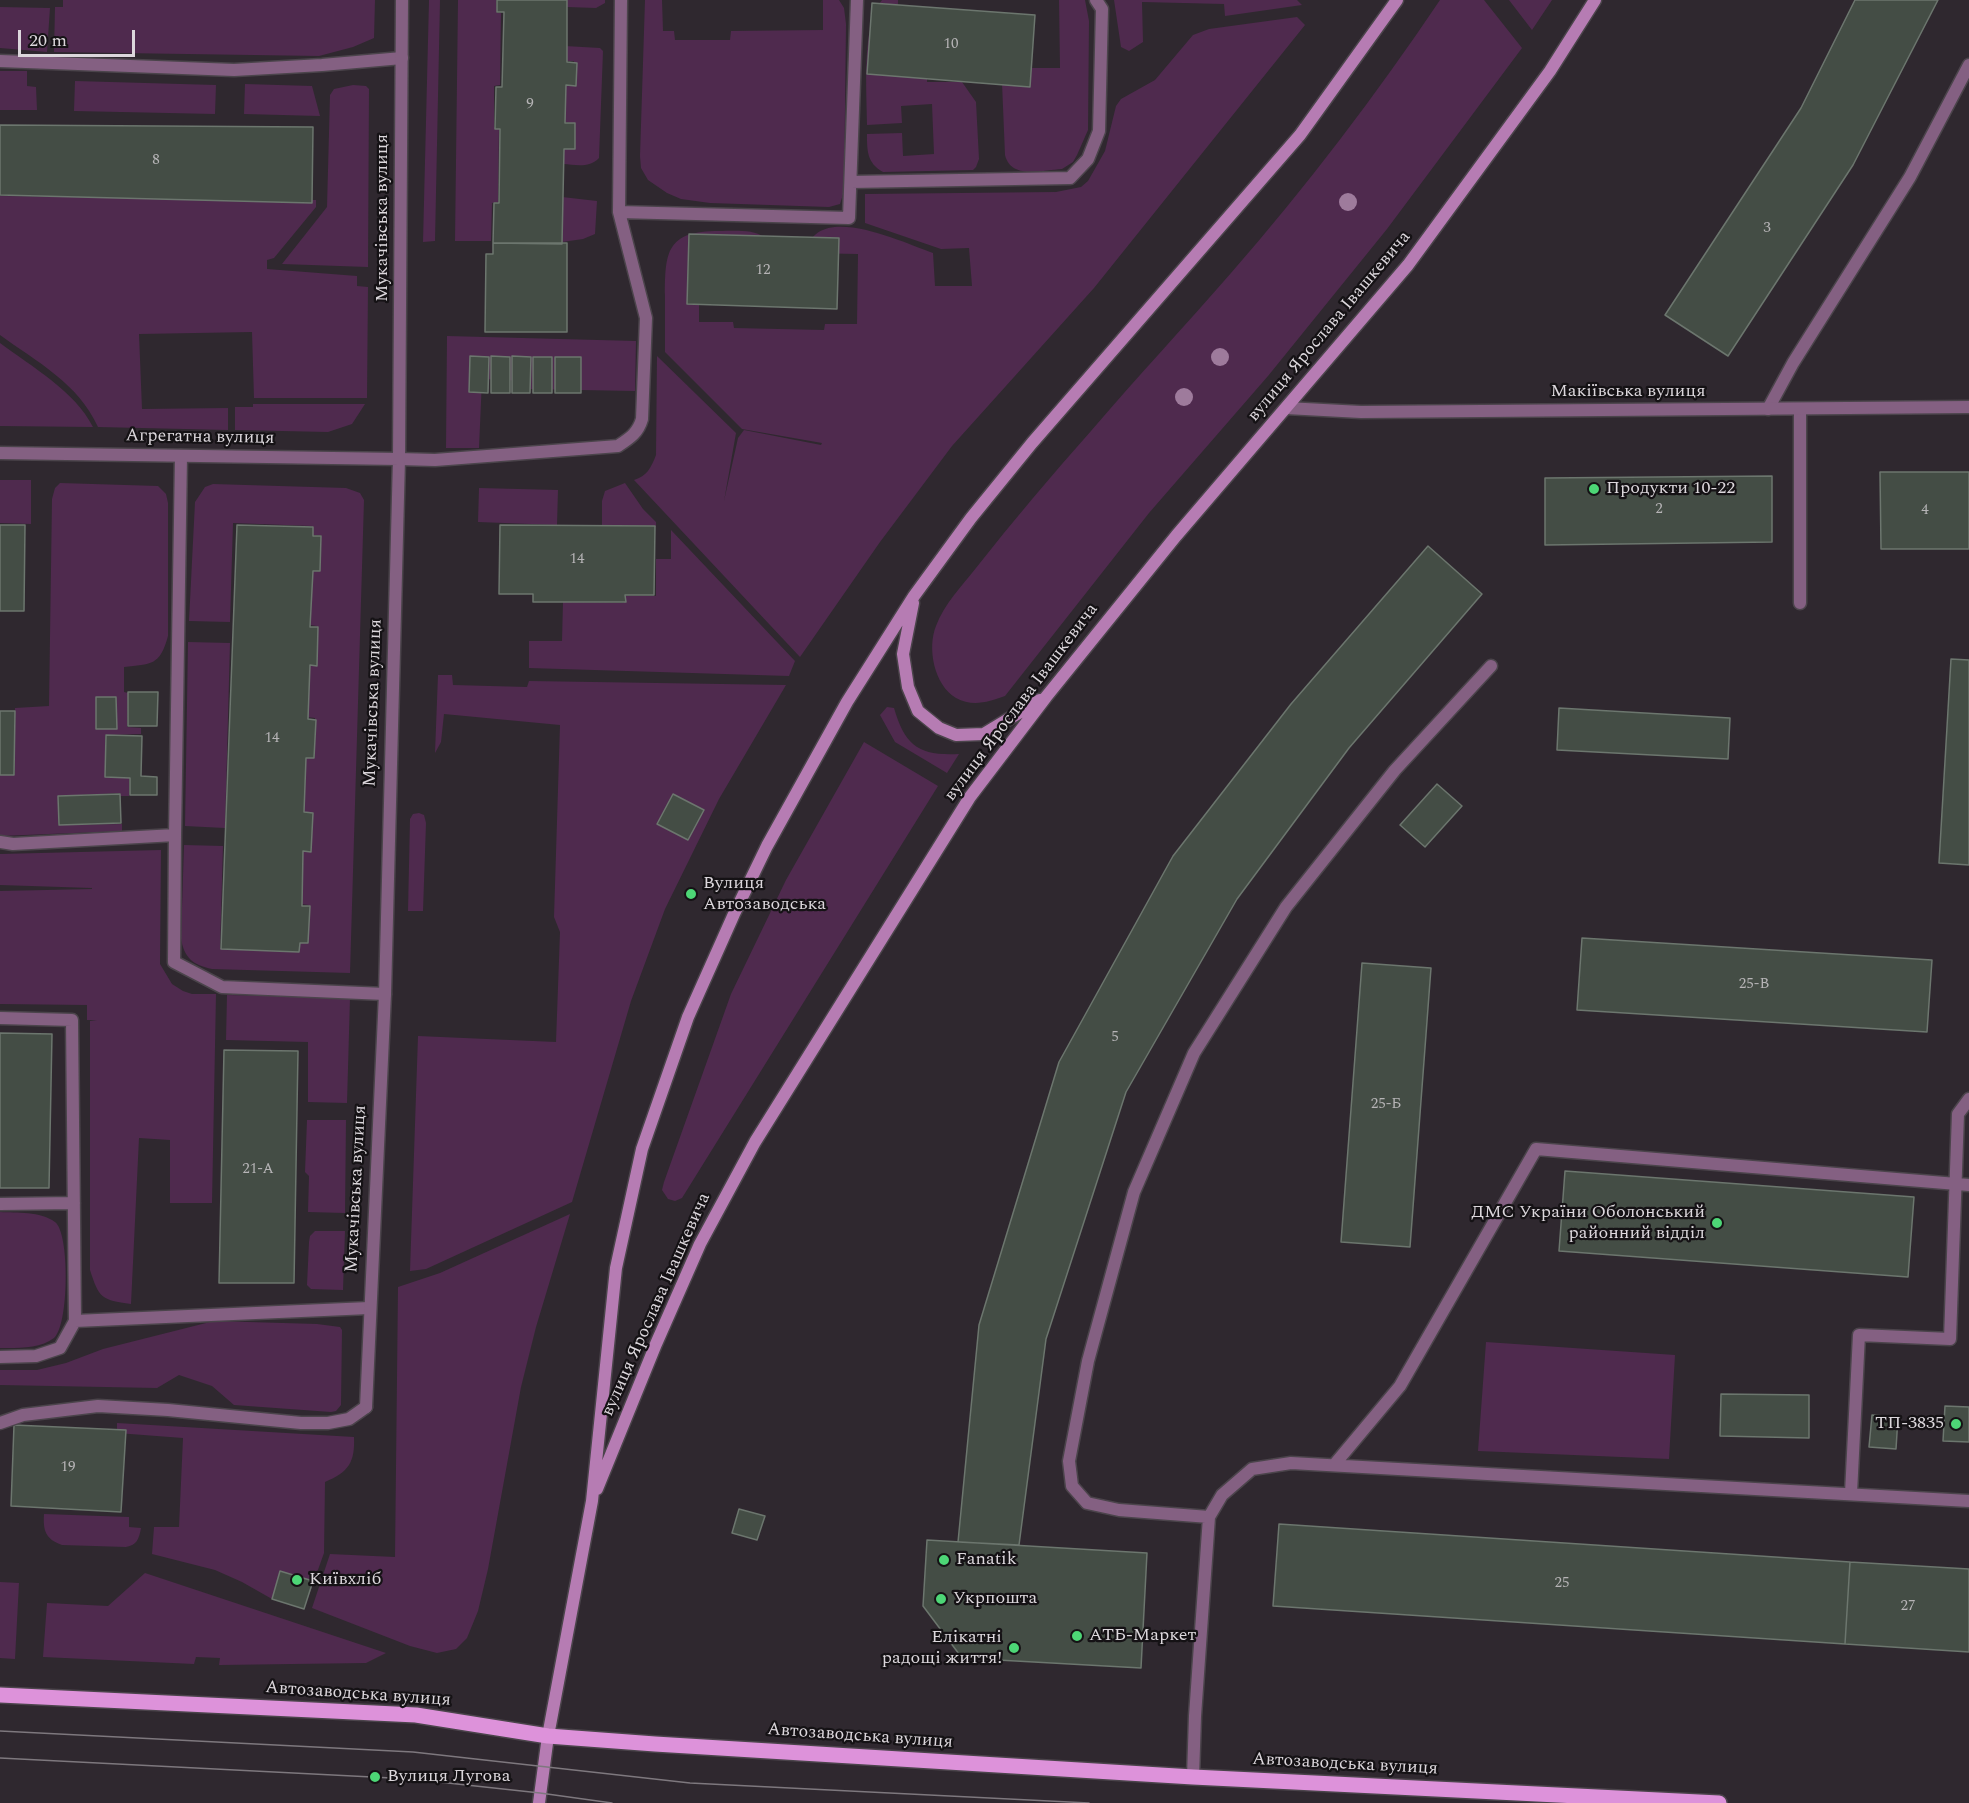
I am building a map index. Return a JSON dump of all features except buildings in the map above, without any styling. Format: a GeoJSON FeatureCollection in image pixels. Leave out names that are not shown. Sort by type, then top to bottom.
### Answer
{"type":"FeatureCollection","features":[{"type":"Feature","properties":{"kind":"main road","name":"вулиця Ярослава Івашкевича"},"geometry":{"type":"LineString","coordinates":[[592,1501],[656,1344],[700,1244],[755,1142],[970,797],[1046,697],[1176,536],[1408,265],[1550,71],[1595,0]]}},
{"type":"Feature","properties":{"kind":"main road","name":"вулиця Ярослава Івашкевича"},"geometry":{"type":"LineString","coordinates":[[539,1803],[548,1736],[592,1501],[616,1268],[642,1149],[688,1017],[767,846],[847,702],[914,596],[971,518],[1032,443],[1300,135],[1395,1]]}},
{"type":"Feature","properties":{"kind":"main road"},"geometry":{"type":"LineString","coordinates":[[914,596],[903,654],[908,687],[918,711],[939,728],[956,735],[984,734],[1046,697]]}},
{"type":"Feature","properties":{"kind":"main road","name":"Автозаводська вулиця"},"geometry":{"type":"LineString","coordinates":[[0,1695],[416,1715],[548,1736],[1193,1777],[1719,1803]]}},
{"type":"Feature","properties":{"kind":"street","name":"Мукачівська вулиця"},"geometry":{"type":"LineString","coordinates":[[0,1423],[23,1415],[98,1406],[168,1410],[301,1423],[328,1423],[350,1419],[366,1407],[385,994],[399,459],[402,0]]}},
{"type":"Feature","properties":{"kind":"street","name":"Агрегатна вулиця"},"geometry":{"type":"LineString","coordinates":[[0,453],[435,460],[618,446],[632,437],[640,428],[642,419],[646,318],[619,212],[621,0]]}},
{"type":"Feature","properties":{"kind":"street"},"geometry":{"type":"LineString","coordinates":[[619,212],[849,218],[857,0]]}},
{"type":"Feature","properties":{"kind":"street"},"geometry":{"type":"LineString","coordinates":[[850,182],[1070,178],[1088,159],[1099,131],[1102,9],[1096,0]]}},
{"type":"Feature","properties":{"kind":"street"},"geometry":{"type":"LineString","coordinates":[[0,61],[234,70],[402,58]]}},
{"type":"Feature","properties":{"kind":"street"},"geometry":{"type":"LineString","coordinates":[[1768,409],[1793,363],[1910,177],[1969,65]]}},
{"type":"Feature","properties":{"kind":"street","name":"Макіївська вулиця"},"geometry":{"type":"LineString","coordinates":[[1286,408],[1360,412],[1969,407]]}},
{"type":"Feature","properties":{"kind":"street"},"geometry":{"type":"LineString","coordinates":[[1800,409],[1800,603]]}},
{"type":"Feature","properties":{"kind":"street"},"geometry":{"type":"LineString","coordinates":[[180,456],[174,962],[222,987],[385,994]]}},
{"type":"Feature","properties":{"kind":"street"},"geometry":{"type":"LineString","coordinates":[[1209,1517],[1119,1510],[1088,1503],[1072,1486],[1068,1461],[1088,1361],[1134,1192],[1194,1053],[1286,907],[1395,770],[1491,666]]}},
{"type":"Feature","properties":{"kind":"street"},"geometry":{"type":"LineString","coordinates":[[0,842],[13,844],[176,835]]}},
{"type":"Feature","properties":{"kind":"street"},"geometry":{"type":"LineString","coordinates":[[0,1018],[72,1020],[75,1322],[60,1348],[36,1356],[0,1357]]}},
{"type":"Feature","properties":{"kind":"street"},"geometry":{"type":"LineString","coordinates":[[1851,1493],[1859,1335],[1950,1339],[1958,1114],[1969,1099]]}},
{"type":"Feature","properties":{"kind":"street"},"geometry":{"type":"LineString","coordinates":[[1334,1465],[1400,1386],[1536,1149],[1969,1185]]}},
{"type":"Feature","properties":{"kind":"street"},"geometry":{"type":"LineString","coordinates":[[0,1204],[74,1203]]}},
{"type":"Feature","properties":{"kind":"street"},"geometry":{"type":"LineString","coordinates":[[75,1322],[369,1308]]}},
{"type":"Feature","properties":{"kind":"street"},"geometry":{"type":"LineString","coordinates":[[1193,1777],[1209,1517],[1222,1494],[1252,1469],[1292,1463],[1969,1501]]}},
{"type":"Feature","properties":{"kind":"shaded area"},"geometry":{"type":"Polygon","coordinates":[[[63,0],[375,0],[374,38],[353,47],[319,56],[54,52],[55,7],[63,7],[63,0]]]}},
{"type":"Feature","properties":{"kind":"shaded area"},"geometry":{"type":"Polygon","coordinates":[[[429,0],[440,0],[435,241],[423,242],[429,0]]]}},
{"type":"Feature","properties":{"kind":"shaded area"},"geometry":{"type":"Polygon","coordinates":[[[458,0],[496,0],[497,13],[501,13],[500,85],[494,86],[494,127],[499,128],[498,202],[492,203],[491,241],[455,241],[458,0]]]}},
{"type":"Feature","properties":{"kind":"shaded area"},"geometry":{"type":"Polygon","coordinates":[[[567,0],[605,0],[605,3],[596,8],[567,7],[567,0]]]}},
{"type":"Feature","properties":{"kind":"shaded area"},"geometry":{"type":"Polygon","coordinates":[[[645,0],[662,0],[663,31],[674,31],[675,40],[730,40],[731,31],[823,30],[823,0],[839,0],[844,8],[846,24],[844,191],[840,204],[829,207],[710,203],[681,199],[648,180],[641,168],[640,156],[645,0]]]}},
{"type":"Feature","properties":{"kind":"shaded area"},"geometry":{"type":"Polygon","coordinates":[[[882,0],[898,0],[897,64],[927,64],[927,82],[962,82],[976,102],[979,159],[973,170],[883,172],[871,161],[867,134],[902,133],[903,156],[934,154],[932,104],[901,106],[902,123],[867,125],[868,42],[875,11],[882,0]]]}},
{"type":"Feature","properties":{"kind":"shaded area"},"geometry":{"type":"Polygon","coordinates":[[[1059,0],[1085,0],[1089,21],[1088,130],[1073,162],[1062,169],[1021,171],[1008,163],[1005,155],[1002,83],[1028,68],[1060,68],[1059,0]]]}},
{"type":"Feature","properties":{"kind":"shaded area"},"geometry":{"type":"Polygon","coordinates":[[[1114,0],[1297,0],[1302,5],[1225,16],[1224,4],[1142,2],[1143,42],[1129,51],[1121,47],[1114,0]]]}},
{"type":"Feature","properties":{"kind":"shaded area"},"geometry":{"type":"Polygon","coordinates":[[[1440,0],[1484,0],[1522,48],[1387,229],[1268,376],[1149,513],[1005,696],[987,702],[974,703],[956,698],[942,684],[934,665],[932,645],[939,618],[948,603],[1047,482],[1287,207],[1366,105],[1440,0]]]}},
{"type":"Feature","properties":{"kind":"shaded area"},"geometry":{"type":"Polygon","coordinates":[[[1509,0],[1552,0],[1532,30],[1509,0]]]}},
{"type":"Feature","properties":{"kind":"shaded area"},"geometry":{"type":"Polygon","coordinates":[[[0,7],[50,8],[47,52],[0,48],[0,7]]]}},
{"type":"Feature","properties":{"kind":"shaded area"},"geometry":{"type":"Polygon","coordinates":[[[1297,17],[1305,25],[1094,288],[952,446],[880,542],[800,657],[634,480],[648,471],[656,455],[657,356],[736,433],[724,501],[738,438],[744,430],[821,445],[822,443],[742,429],[665,352],[665,280],[668,256],[672,247],[689,235],[702,232],[743,231],[764,237],[699,252],[699,322],[733,322],[734,328],[824,330],[825,324],[857,324],[858,254],[806,253],[813,237],[825,229],[842,227],[861,229],[933,253],[935,286],[972,286],[969,248],[941,249],[865,223],[865,194],[1056,192],[1081,187],[1088,181],[1105,151],[1116,106],[1121,99],[1155,80],[1193,35],[1209,29],[1297,17]]]}},
{"type":"Feature","properties":{"kind":"shaded area"},"geometry":{"type":"Polygon","coordinates":[[[565,46],[600,48],[603,51],[599,158],[587,165],[563,164],[564,148],[573,148],[573,123],[564,122],[565,86],[575,86],[574,61],[564,61],[565,46]]]}},
{"type":"Feature","properties":{"kind":"shaded area"},"geometry":{"type":"Polygon","coordinates":[[[0,71],[27,71],[27,86],[36,87],[37,110],[0,110],[0,71]]]}},
{"type":"Feature","properties":{"kind":"shaded area"},"geometry":{"type":"Polygon","coordinates":[[[75,81],[216,85],[215,114],[74,111],[75,81]]]}},
{"type":"Feature","properties":{"kind":"shaded area"},"geometry":{"type":"Polygon","coordinates":[[[245,84],[312,86],[320,116],[244,114],[245,84]]]}},
{"type":"Feature","properties":{"kind":"shaded area"},"geometry":{"type":"Polygon","coordinates":[[[353,85],[366,86],[369,89],[368,267],[282,264],[327,207],[330,95],[334,89],[353,85]]]}},
{"type":"Feature","properties":{"kind":"shaded area"},"geometry":{"type":"Polygon","coordinates":[[[0,196],[316,200],[316,207],[274,258],[267,260],[267,269],[357,276],[357,286],[368,287],[367,398],[254,398],[252,332],[139,334],[142,409],[228,408],[228,430],[98,427],[90,412],[68,386],[42,364],[0,335],[0,196]]]}},
{"type":"Feature","properties":{"kind":"shaded area"},"geometry":{"type":"Polygon","coordinates":[[[562,197],[597,201],[595,234],[583,239],[562,242],[562,197]]]}},
{"type":"Feature","properties":{"kind":"shaded area"},"geometry":{"type":"Polygon","coordinates":[[[447,336],[636,341],[635,391],[525,389],[525,381],[482,379],[479,448],[446,448],[447,336]]]}},
{"type":"Feature","properties":{"kind":"shaded area"},"geometry":{"type":"Polygon","coordinates":[[[0,343],[64,391],[85,414],[93,427],[0,426],[0,343]]]}},
{"type":"Feature","properties":{"kind":"shaded area"},"geometry":{"type":"Polygon","coordinates":[[[253,404],[365,404],[352,424],[328,432],[235,430],[235,407],[253,407],[253,404]]]}},
{"type":"Feature","properties":{"kind":"shaded area"},"geometry":{"type":"Polygon","coordinates":[[[0,480],[31,480],[31,524],[0,523],[0,480]]]}},
{"type":"Feature","properties":{"kind":"shaded area"},"geometry":{"type":"Polygon","coordinates":[[[60,483],[158,486],[166,494],[168,503],[168,636],[162,653],[153,662],[124,667],[124,692],[128,693],[127,727],[141,728],[141,734],[105,735],[106,777],[129,778],[129,796],[120,796],[120,793],[58,796],[58,825],[122,824],[122,831],[0,836],[0,774],[15,774],[15,708],[49,706],[52,499],[55,488],[60,483]]]}},
{"type":"Feature","properties":{"kind":"shaded area"},"geometry":{"type":"Polygon","coordinates":[[[625,483],[643,509],[656,522],[656,527],[602,526],[602,501],[605,491],[625,483]]]}},
{"type":"Feature","properties":{"kind":"shaded area"},"geometry":{"type":"Polygon","coordinates":[[[213,484],[346,488],[360,493],[364,500],[350,973],[212,969],[190,960],[182,945],[184,845],[223,846],[220,948],[299,952],[299,943],[307,942],[309,905],[301,904],[305,758],[315,757],[315,718],[307,717],[307,666],[316,665],[317,626],[310,625],[311,572],[320,571],[321,535],[313,535],[312,526],[233,523],[230,622],[189,621],[195,502],[205,487],[213,484]]]}},
{"type":"Feature","properties":{"kind":"shaded area"},"geometry":{"type":"Polygon","coordinates":[[[479,488],[558,490],[557,525],[478,522],[479,488]]]}},
{"type":"Feature","properties":{"kind":"shaded area"},"geometry":{"type":"Polygon","coordinates":[[[671,530],[795,661],[789,676],[529,668],[529,641],[562,641],[563,602],[624,603],[624,596],[656,596],[656,559],[671,559],[671,530]]]}},
{"type":"Feature","properties":{"kind":"shaded area"},"geometry":{"type":"Polygon","coordinates":[[[188,642],[230,643],[225,828],[185,826],[188,642]]]}},
{"type":"Feature","properties":{"kind":"shaded area"},"geometry":{"type":"Polygon","coordinates":[[[438,675],[452,675],[453,685],[527,687],[529,681],[786,685],[719,799],[665,909],[631,1001],[572,1202],[426,1269],[410,1271],[418,1036],[556,1042],[560,932],[554,917],[560,725],[444,714],[441,742],[435,753],[438,675]]]}},
{"type":"Feature","properties":{"kind":"shaded area"},"geometry":{"type":"Polygon","coordinates":[[[887,707],[894,708],[903,732],[916,746],[934,753],[959,754],[947,773],[895,742],[880,715],[887,707]]]}},
{"type":"Feature","properties":{"kind":"shaded area"},"geometry":{"type":"Polygon","coordinates":[[[864,742],[938,786],[682,1198],[675,1201],[668,1199],[662,1190],[664,1182],[731,994],[786,880],[864,742]]]}},
{"type":"Feature","properties":{"kind":"shaded area"},"geometry":{"type":"Polygon","coordinates":[[[413,814],[424,815],[426,823],[423,911],[408,911],[410,819],[413,814]]]}},
{"type":"Feature","properties":{"kind":"shaded area"},"geometry":{"type":"Polygon","coordinates":[[[161,850],[160,964],[172,984],[183,991],[192,994],[216,994],[212,1203],[170,1203],[170,1140],[139,1138],[131,1304],[113,1301],[103,1296],[96,1287],[90,1270],[90,1021],[97,1020],[87,1020],[87,1005],[0,1004],[0,891],[92,888],[0,885],[0,854],[161,850]]]}},
{"type":"Feature","properties":{"kind":"shaded area"},"geometry":{"type":"Polygon","coordinates":[[[227,995],[350,998],[347,1103],[308,1102],[308,1042],[226,1040],[227,995]]]}},
{"type":"Feature","properties":{"kind":"shaded area"},"geometry":{"type":"Polygon","coordinates":[[[307,1120],[346,1120],[345,1213],[308,1212],[309,1176],[305,1172],[307,1120]]]}},
{"type":"Feature","properties":{"kind":"shaded area"},"geometry":{"type":"Polygon","coordinates":[[[0,1212],[28,1213],[49,1218],[60,1230],[65,1260],[65,1299],[59,1330],[48,1342],[28,1347],[0,1348],[0,1212]]]}},
{"type":"Feature","properties":{"kind":"shaded area"},"geometry":{"type":"Polygon","coordinates":[[[570,1214],[536,1327],[521,1387],[488,1569],[478,1611],[467,1638],[456,1649],[437,1653],[410,1646],[312,1608],[330,1554],[395,1557],[398,1287],[440,1273],[570,1214]]]}},
{"type":"Feature","properties":{"kind":"shaded area"},"geometry":{"type":"Polygon","coordinates":[[[315,1231],[345,1231],[343,1290],[311,1289],[307,1285],[309,1242],[310,1236],[315,1231]]]}},
{"type":"Feature","properties":{"kind":"shaded area"},"geometry":{"type":"Polygon","coordinates":[[[214,1321],[317,1324],[340,1327],[342,1330],[341,1405],[336,1411],[331,1412],[234,1405],[212,1386],[179,1375],[157,1388],[0,1385],[0,1370],[37,1370],[66,1363],[103,1349],[214,1321]]]}},
{"type":"Feature","properties":{"kind":"shaded area"},"geometry":{"type":"Polygon","coordinates":[[[1486,1342],[1675,1355],[1669,1459],[1478,1451],[1486,1342]]]}},
{"type":"Feature","properties":{"kind":"shaded area"},"geometry":{"type":"Polygon","coordinates":[[[117,1423],[354,1437],[352,1460],[349,1465],[340,1474],[325,1482],[324,1553],[304,1609],[272,1599],[215,1570],[152,1554],[154,1527],[179,1527],[183,1438],[117,1433],[117,1423]]]}},
{"type":"Feature","properties":{"kind":"shaded area"},"geometry":{"type":"Polygon","coordinates":[[[44,1514],[129,1517],[129,1527],[141,1528],[137,1541],[126,1547],[62,1545],[52,1540],[46,1533],[44,1514]]]}},
{"type":"Feature","properties":{"kind":"shaded area"},"geometry":{"type":"Polygon","coordinates":[[[145,1573],[386,1653],[366,1663],[219,1665],[220,1658],[196,1657],[194,1664],[43,1657],[47,1603],[108,1606],[145,1573]]]}},
{"type":"Feature","properties":{"kind":"shaded area"},"geometry":{"type":"Polygon","coordinates":[[[0,1582],[19,1583],[15,1659],[0,1658],[0,1582]]]}},
{"type":"Feature","properties":{"kind":"tram line"},"geometry":{"type":"LineString","coordinates":[[0,1731],[413,1752],[690,1783],[1089,1803]]}},
{"type":"Feature","properties":{"kind":"tram line"},"geometry":{"type":"LineString","coordinates":[[0,1758],[411,1779],[612,1803]]}},
{"type":"Feature","properties":{"kind":"place","name":"Продукти 10-22"},"geometry":{"type":"Point","coordinates":[1594,489]}},
{"type":"Feature","properties":{"kind":"place","name":"Вулиця Автозаводська"},"geometry":{"type":"Point","coordinates":[691,894]}},
{"type":"Feature","properties":{"kind":"place","name":"ДМС України Оболонський районний відділ"},"geometry":{"type":"Point","coordinates":[1717,1223]}},
{"type":"Feature","properties":{"kind":"place","name":"ТП-3835"},"geometry":{"type":"Point","coordinates":[1956,1424]}},
{"type":"Feature","properties":{"kind":"place","name":"Fanatik"},"geometry":{"type":"Point","coordinates":[944,1560]}},
{"type":"Feature","properties":{"kind":"place","name":"Київхліб"},"geometry":{"type":"Point","coordinates":[297,1580]}},
{"type":"Feature","properties":{"kind":"place","name":"Укрпошта"},"geometry":{"type":"Point","coordinates":[941,1599]}},
{"type":"Feature","properties":{"kind":"place","name":"АТБ-Маркет"},"geometry":{"type":"Point","coordinates":[1077,1636]}},
{"type":"Feature","properties":{"kind":"place","name":"Елікатні радощі життя!"},"geometry":{"type":"Point","coordinates":[1014,1648]}},
{"type":"Feature","properties":{"kind":"place","name":"Вулиця Лугова"},"geometry":{"type":"Point","coordinates":[375,1777]}}]}
